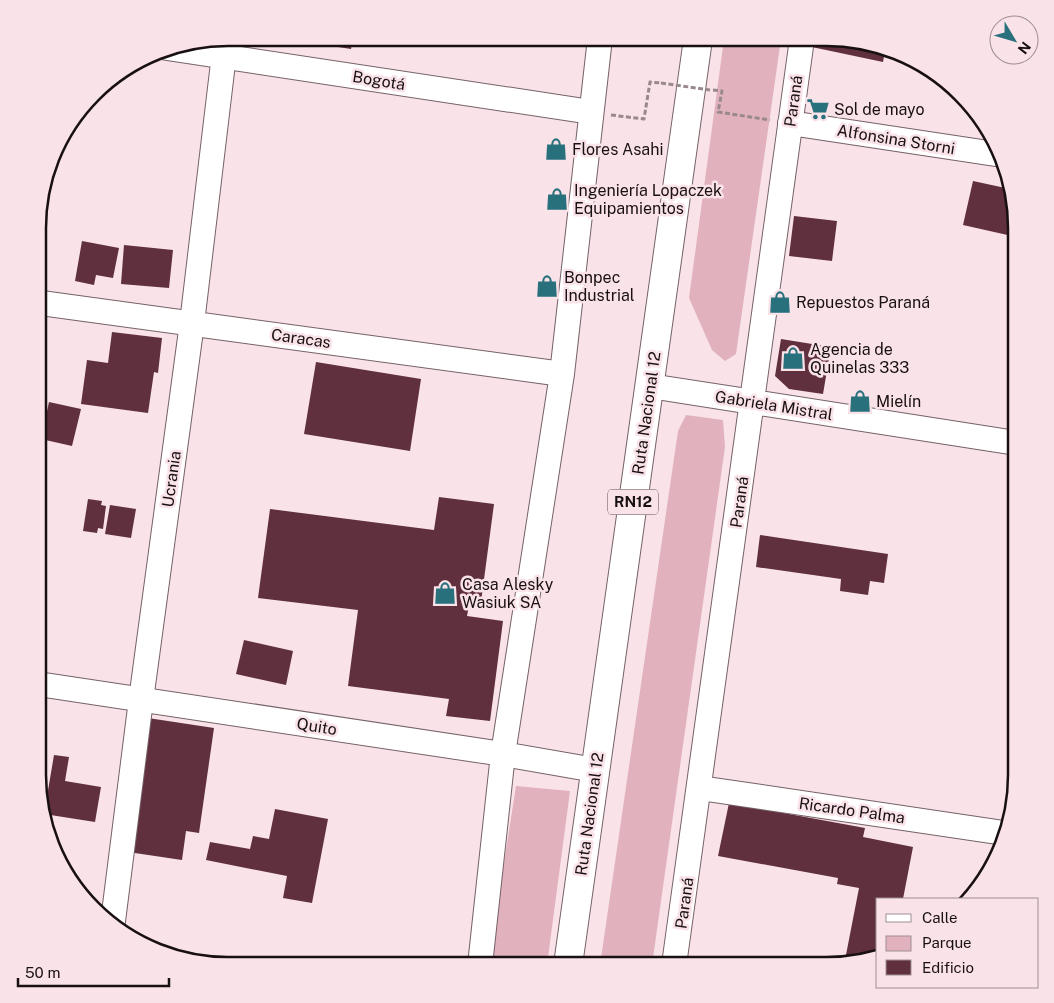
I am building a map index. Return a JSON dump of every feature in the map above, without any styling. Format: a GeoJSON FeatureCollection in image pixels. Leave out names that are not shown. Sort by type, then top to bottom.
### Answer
{"type":"FeatureCollection","features":[{"type":"Feature","properties":{"kind":"highway","name":"Ruta Nacional 12"},"geometry":{"type":"LineString","coordinates":[[569,957],[697,46]]}},
{"type":"Feature","properties":{"kind":"street"},"geometry":{"type":"LineString","coordinates":[[481,957],[503,754],[562,374],[599,46]]}},
{"type":"Feature","properties":{"kind":"street","name":"Paraná"},"geometry":{"type":"LineString","coordinates":[[675,957],[801,46]]}},
{"type":"Feature","properties":{"kind":"street","name":"Bogotá"},"geometry":{"type":"LineString","coordinates":[[225,47],[591,112]]}},
{"type":"Feature","properties":{"kind":"street","name":"Ucrania"},"geometry":{"type":"LineString","coordinates":[[114,916],[192,324],[225,47]]}},
{"type":"Feature","properties":{"kind":"street","name":"Alfonsina Storni"},"geometry":{"type":"LineString","coordinates":[[790,123],[991,153]]}},
{"type":"Feature","properties":{"kind":"street","name":"Caracas"},"geometry":{"type":"LineString","coordinates":[[46,303],[562,374]]}},
{"type":"Feature","properties":{"kind":"street","name":"Gabriela Mistral"},"geometry":{"type":"LineString","coordinates":[[650,386],[1008,442]]}},
{"type":"Feature","properties":{"kind":"street","name":"Quito"},"geometry":{"type":"LineString","coordinates":[[46,685],[503,754],[595,770]]}},
{"type":"Feature","properties":{"kind":"street","name":"Ricardo Palma"},"geometry":{"type":"LineString","coordinates":[[700,788],[998,832]]}},
{"type":"Feature","properties":{"kind":"path"},"geometry":{"type":"LineString","coordinates":[[591,112],[644,119],[650,82],[722,91],[718,112],[790,123]]}},
{"type":"Feature","properties":{"kind":"green space"},"geometry":{"type":"Polygon","coordinates":[[[723,46],[780,46],[736,354],[725,361],[712,350],[689,298],[723,46]]]}},
{"type":"Feature","properties":{"kind":"green space"},"geometry":{"type":"Polygon","coordinates":[[[686,415],[723,420],[725,447],[653,957],[601,957],[678,431],[686,415]]]}},
{"type":"Feature","properties":{"kind":"green space"},"geometry":{"type":"Polygon","coordinates":[[[516,786],[570,791],[548,957],[489,957],[516,786]]]}},
{"type":"Feature","properties":{"kind":"building"},"geometry":{"type":"Polygon","coordinates":[[[331,46],[352,46],[351,49],[331,46]]]}},
{"type":"Feature","properties":{"kind":"building"},"geometry":{"type":"Polygon","coordinates":[[[807,46],[849,48],[873,52],[884,56],[883,62],[807,46]]]}},
{"type":"Feature","properties":{"kind":"building"},"geometry":{"type":"Polygon","coordinates":[[[973,181],[1003,188],[1008,235],[963,225],[973,181]]]}},
{"type":"Feature","properties":{"kind":"building"},"geometry":{"type":"Polygon","coordinates":[[[794,216],[837,221],[832,261],[789,256],[794,216]]]}},
{"type":"Feature","properties":{"kind":"building"},"geometry":{"type":"Polygon","coordinates":[[[82,241],[119,248],[113,278],[96,275],[94,285],[75,281],[82,241]]]}},
{"type":"Feature","properties":{"kind":"building"},"geometry":{"type":"Polygon","coordinates":[[[124,245],[173,250],[169,288],[121,284],[124,245]]]}},
{"type":"Feature","properties":{"kind":"building"},"geometry":{"type":"Polygon","coordinates":[[[112,332],[162,338],[158,373],[154,372],[148,413],[81,404],[87,360],[108,363],[112,332]]]}},
{"type":"Feature","properties":{"kind":"building"},"geometry":{"type":"Polygon","coordinates":[[[781,339],[831,347],[823,394],[789,389],[775,376],[781,339]]]}},
{"type":"Feature","properties":{"kind":"building"},"geometry":{"type":"Polygon","coordinates":[[[316,362],[421,379],[410,451],[304,434],[316,362]]]}},
{"type":"Feature","properties":{"kind":"building"},"geometry":{"type":"Polygon","coordinates":[[[49,402],[81,409],[72,446],[46,440],[46,416],[49,402]]]}},
{"type":"Feature","properties":{"kind":"building"},"geometry":{"type":"Polygon","coordinates":[[[439,497],[494,504],[481,602],[470,600],[467,616],[503,621],[490,721],[446,716],[449,699],[348,686],[358,610],[258,598],[270,509],[434,530],[439,497]]]}},
{"type":"Feature","properties":{"kind":"building"},"geometry":{"type":"Polygon","coordinates":[[[88,499],[102,501],[101,505],[106,506],[103,529],[98,528],[97,533],[83,531],[88,499]]]}},
{"type":"Feature","properties":{"kind":"building"},"geometry":{"type":"Polygon","coordinates":[[[110,505],[136,509],[131,538],[105,534],[110,505]]]}},
{"type":"Feature","properties":{"kind":"building"},"geometry":{"type":"Polygon","coordinates":[[[760,535],[888,554],[884,583],[870,581],[868,595],[840,591],[841,579],[756,567],[760,535]]]}},
{"type":"Feature","properties":{"kind":"building"},"geometry":{"type":"Polygon","coordinates":[[[244,640],[293,651],[286,685],[236,674],[244,640]]]}},
{"type":"Feature","properties":{"kind":"building"},"geometry":{"type":"Polygon","coordinates":[[[148,718],[214,728],[199,833],[186,831],[182,860],[128,852],[148,718]]]}},
{"type":"Feature","properties":{"kind":"building"},"geometry":{"type":"Polygon","coordinates":[[[54,755],[69,757],[65,781],[101,787],[95,822],[51,815],[48,793],[54,755]]]}},
{"type":"Feature","properties":{"kind":"building"},"geometry":{"type":"Polygon","coordinates":[[[729,803],[865,828],[863,837],[913,847],[903,898],[876,898],[876,950],[846,955],[859,888],[837,884],[838,878],[718,856],[729,803]]]}},
{"type":"Feature","properties":{"kind":"building"},"geometry":{"type":"Polygon","coordinates":[[[275,809],[328,819],[312,903],[283,898],[287,876],[206,860],[210,842],[250,849],[253,836],[269,839],[275,809]]]}},
{"type":"Feature","properties":{"kind":"place","name":"Sol de mayo"},"geometry":{"type":"Point","coordinates":[818,109]}},
{"type":"Feature","properties":{"kind":"place","name":"Flores Asahi"},"geometry":{"type":"Point","coordinates":[556,149]}},
{"type":"Feature","properties":{"kind":"place","name":"Ingeniería Lopaczek Equipamientos"},"geometry":{"type":"Point","coordinates":[557,199]}},
{"type":"Feature","properties":{"kind":"place","name":"Bonpec Industrial"},"geometry":{"type":"Point","coordinates":[547,286]}},
{"type":"Feature","properties":{"kind":"place","name":"Repuestos Paraná"},"geometry":{"type":"Point","coordinates":[780,302]}},
{"type":"Feature","properties":{"kind":"place","name":"Agencia de Quinelas 333"},"geometry":{"type":"Point","coordinates":[793,358]}},
{"type":"Feature","properties":{"kind":"place","name":"Mielín"},"geometry":{"type":"Point","coordinates":[860,401]}},
{"type":"Feature","properties":{"kind":"place","name":"Casa Alesky Wasiuk SA"},"geometry":{"type":"Point","coordinates":[445,593]}}]}
